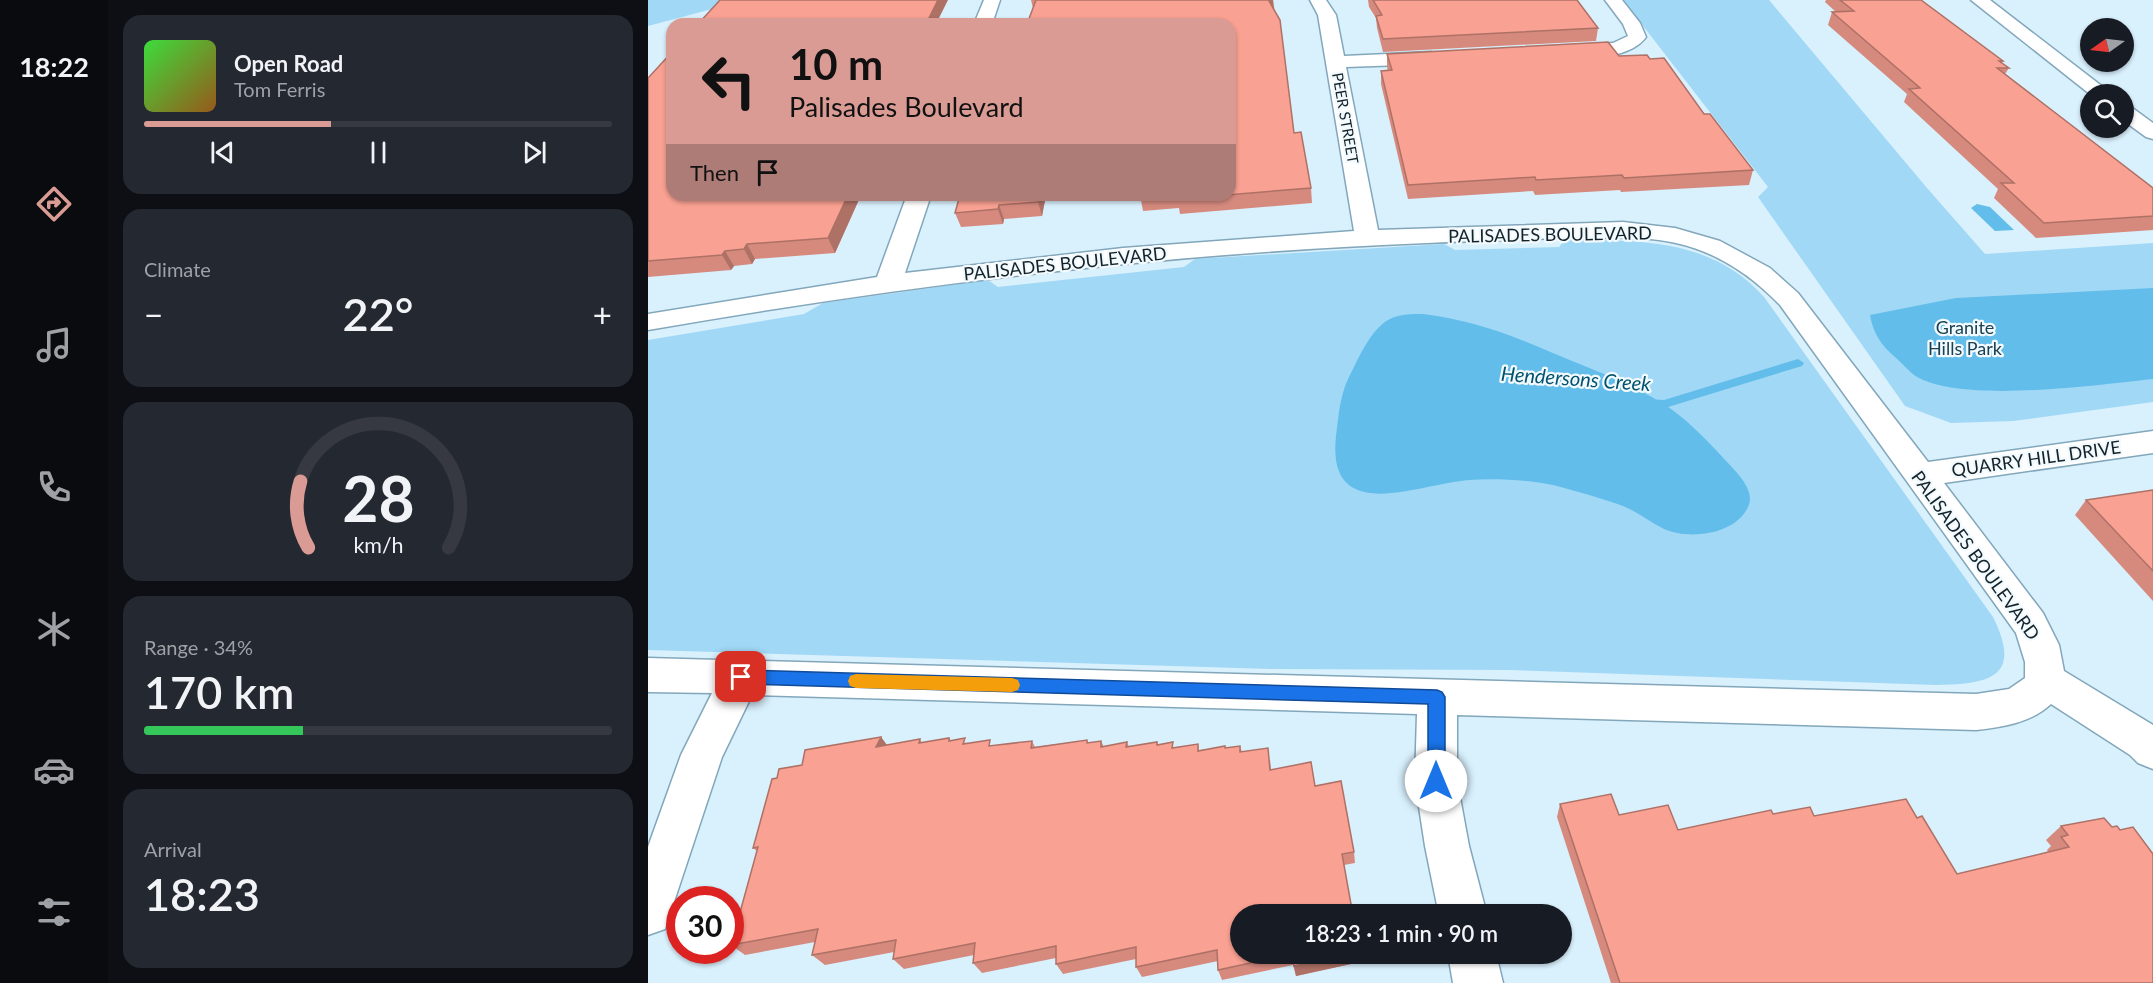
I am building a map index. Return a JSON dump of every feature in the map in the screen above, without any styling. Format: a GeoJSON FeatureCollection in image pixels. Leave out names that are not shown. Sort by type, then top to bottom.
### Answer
{"type":"FeatureCollection","features":[{"type":"Feature","properties":{"kind":"street"},"geometry":{"type":"LineString","coordinates":[[985,18],[992,0]]}},
{"type":"Feature","properties":{"kind":"street","name":"PEER STREET"},"geometry":{"type":"LineString","coordinates":[[1318,0],[1327,15],[1367,238]]}},
{"type":"Feature","properties":{"kind":"street"},"geometry":{"type":"LineString","coordinates":[[1546,52],[1614,48],[1631,43],[1637,38],[1636,34],[1613,0]]}},
{"type":"Feature","properties":{"kind":"street"},"geometry":{"type":"LineString","coordinates":[[1979,0],[2089,84]]}},
{"type":"Feature","properties":{"kind":"street"},"geometry":{"type":"LineString","coordinates":[[1336,62],[1453,57]]}},
{"type":"Feature","properties":{"kind":"street"},"geometry":{"type":"LineString","coordinates":[[2134,119],[2153,134]]}},
{"type":"Feature","properties":{"kind":"street"},"geometry":{"type":"LineString","coordinates":[[888,284],[918,201]]}},
{"type":"Feature","properties":{"kind":"street","name":"PALISADES BOULEVARD"},"geometry":{"type":"LineString","coordinates":[[648,322],[888,284],[1053,263],[1216,247],[1367,238],[1594,230],[1641,231],[1672,235],[1706,244],[1747,262],[1780,288],[2030,624],[2046,657],[2044,679]]}},
{"type":"Feature","properties":{"kind":"street","name":"QUARRY HILL DRIVE"},"geometry":{"type":"LineString","coordinates":[[1919,475],[2153,442]]}},
{"type":"Feature","properties":{"kind":"street"},"geometry":{"type":"LineString","coordinates":[[648,675],[1976,712],[2017,705],[2032,697],[2044,679],[2145,742],[2153,750]]}},
{"type":"Feature","properties":{"kind":"street"},"geometry":{"type":"LineString","coordinates":[[648,912],[702,755],[741,677]]}},
{"type":"Feature","properties":{"kind":"street"},"geometry":{"type":"LineString","coordinates":[[1437,697],[1436,781],[1447,846],[1460,904]]}},
{"type":"Feature","properties":{"kind":"street"},"geometry":{"type":"LineString","coordinates":[[1474,964],[1478,983]]}},
{"type":"Feature","properties":{"kind":"green space"},"geometry":{"type":"Polygon","coordinates":[[[648,0],[746,0],[678,18],[666,18],[666,21],[648,26],[648,0]]]}},
{"type":"Feature","properties":{"kind":"green space","name":"Granite Hills Park"},"geometry":{"type":"Polygon","coordinates":[[[1623,0],[1769,0],[1985,254],[2153,243],[2153,402],[2013,421],[1951,423],[1905,406],[1758,197],[1768,187],[1623,0]]]}},
{"type":"Feature","properties":{"kind":"green space"},"geometry":{"type":"Polygon","coordinates":[[[1565,240],[1646,242],[1697,253],[1721,263],[1743,278],[1764,297],[1993,617],[2002,638],[2004,654],[2002,665],[1995,674],[1971,683],[1936,685],[1509,670],[1271,669],[648,650],[648,340],[804,314],[823,303],[988,280],[998,287],[1184,267],[1195,259],[1444,244],[1455,250],[1559,247],[1565,240]]]}},
{"type":"Feature","properties":{"kind":"water"},"geometry":{"type":"Polygon","coordinates":[[[1977,204],[1990,207],[2014,230],[1995,231],[1971,208],[1977,204]]]}},
{"type":"Feature","properties":{"kind":"water"},"geometry":{"type":"Polygon","coordinates":[[[2153,288],[2153,379],[2100,385],[1999,391],[1968,390],[1941,385],[1919,378],[1890,352],[1876,333],[1870,315],[1956,298],[2153,288]]]}},
{"type":"Feature","properties":{"kind":"water"},"geometry":{"type":"Polygon","coordinates":[[[1423,314],[1463,321],[1517,338],[1618,380],[1662,403],[1697,431],[1741,478],[1750,495],[1748,507],[1733,524],[1722,529],[1710,533],[1686,534],[1664,529],[1634,511],[1615,503],[1553,485],[1533,482],[1479,479],[1402,492],[1380,494],[1360,491],[1345,482],[1337,464],[1336,436],[1345,387],[1364,348],[1379,327],[1396,317],[1423,314]]]}},
{"type":"Feature","properties":{"kind":"building"},"geometry":{"type":"Polygon","coordinates":[[[720,0],[938,0],[929,18],[704,18],[720,0]]]}},
{"type":"Feature","properties":{"kind":"building"},"geometry":{"type":"Polygon","coordinates":[[[1036,0],[1273,0],[1269,1],[1280,20],[1294,133],[1301,132],[1311,188],[1236,194],[1236,18],[1029,18],[1036,0]]]}},
{"type":"Feature","properties":{"kind":"building"},"geometry":{"type":"Polygon","coordinates":[[[1373,0],[1577,0],[1598,28],[1383,39],[1376,16],[1382,15],[1373,0]]]}},
{"type":"Feature","properties":{"kind":"building"},"geometry":{"type":"Polygon","coordinates":[[[1840,0],[1921,0],[2003,61],[1999,61],[2009,68],[1997,68],[2080,132],[2080,138],[2088,138],[2153,188],[2153,216],[2044,223],[2001,183],[2014,183],[1909,89],[1920,88],[1832,12],[1854,11],[1840,0]]]}},
{"type":"Feature","properties":{"kind":"building"},"geometry":{"type":"Polygon","coordinates":[[[1608,42],[1619,56],[1647,55],[1650,59],[1664,58],[1704,114],[1710,114],[1753,170],[1624,178],[1622,175],[1536,180],[1535,177],[1408,185],[1381,71],[1392,70],[1387,54],[1608,42]]]}},
{"type":"Feature","properties":{"kind":"building"},"geometry":{"type":"Polygon","coordinates":[[[666,58],[666,201],[845,201],[828,238],[747,244],[744,249],[725,251],[722,255],[648,261],[648,78],[666,58]]]}},
{"type":"Feature","properties":{"kind":"building"},"geometry":{"type":"Polygon","coordinates":[[[958,201],[1038,201],[999,205],[998,209],[955,213],[958,201]]]}},
{"type":"Feature","properties":{"kind":"building"},"geometry":{"type":"Polygon","coordinates":[[[2153,490],[2153,571],[2086,500],[2153,490]]]}},
{"type":"Feature","properties":{"kind":"building"},"geometry":{"type":"Polygon","coordinates":[[[881,737],[876,747],[920,739],[919,743],[965,738],[963,744],[990,740],[989,746],[1032,741],[1031,748],[1087,740],[1087,743],[1101,741],[1101,747],[1127,742],[1126,747],[1173,742],[1172,748],[1198,744],[1198,751],[1225,746],[1225,748],[1240,746],[1240,752],[1268,748],[1270,770],[1311,762],[1315,786],[1341,781],[1354,852],[1342,854],[1351,904],[1230,904],[1230,964],[1246,964],[1218,970],[1217,950],[1136,967],[1136,947],[1056,964],[1056,946],[973,963],[975,943],[893,959],[896,940],[812,955],[818,929],[744,943],[744,898],[758,847],[753,848],[772,779],[777,778],[779,769],[802,765],[805,750],[881,737]]]}},
{"type":"Feature","properties":{"kind":"building"},"geometry":{"type":"Polygon","coordinates":[[[1611,794],[1619,815],[1668,805],[1678,830],[1771,810],[1773,814],[1810,807],[1814,816],[1906,799],[1917,818],[1922,816],[1957,874],[2069,847],[2061,837],[2068,835],[2061,826],[2104,818],[2112,827],[2117,826],[2120,830],[2133,827],[2153,854],[2153,983],[1620,983],[1560,804],[1611,794]]]}},
{"type":"Feature","properties":{"kind":"waterway","name":"Hendersons Creek"},"geometry":{"type":"LineString","coordinates":[[1647,403],[1664,404],[1798,363]]}},
{"type":"Feature","properties":{"kind":"slow traffic"},"geometry":{"type":"LineString","coordinates":[[856,681],[1012,685]]}},
{"type":"Feature","properties":{"kind":"route"},"geometry":{"type":"LineString","coordinates":[[741,677],[1437,697],[1436,781]]}}]}
